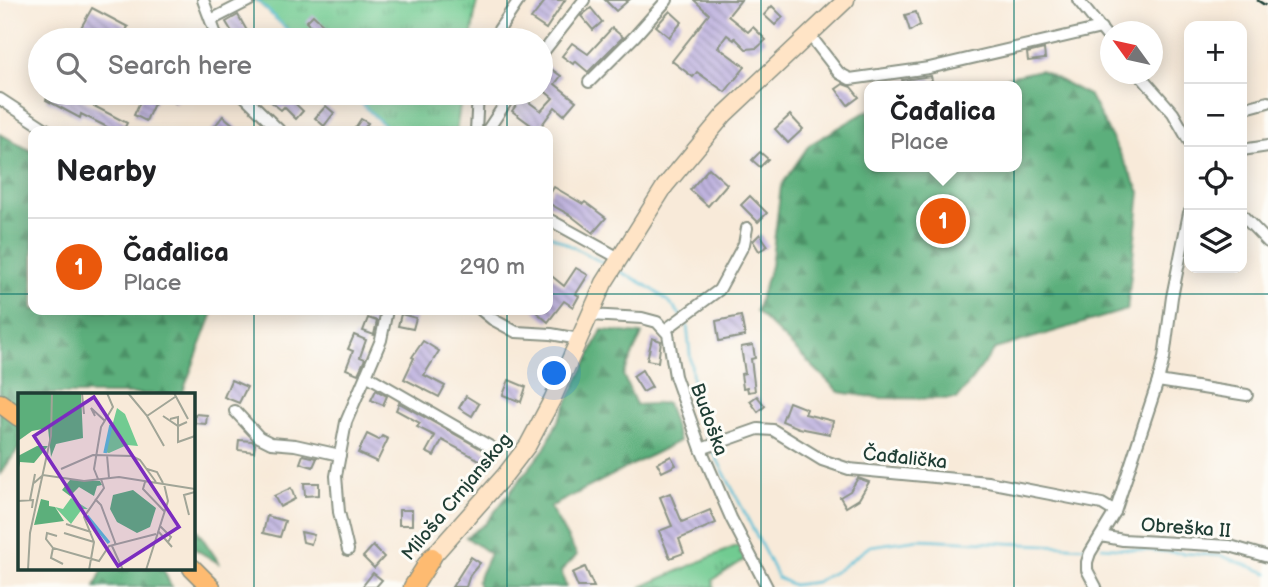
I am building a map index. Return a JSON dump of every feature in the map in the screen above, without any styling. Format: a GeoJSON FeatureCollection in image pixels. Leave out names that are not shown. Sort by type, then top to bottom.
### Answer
{"type":"FeatureCollection","features":[{"type":"Feature","properties":{"kind":"main road"},"geometry":{"type":"LineString","coordinates":[[617,261],[665,186],[691,153],[738,101],[846,0]]}},
{"type":"Feature","properties":{"kind":"main road","name":"Miloša Crnjanskog"},"geometry":{"type":"LineString","coordinates":[[407,587],[528,445],[543,419],[606,279],[617,261]]}},
{"type":"Feature","properties":{"kind":"main road"},"geometry":{"type":"LineString","coordinates":[[0,403],[18,416]]}},
{"type":"Feature","properties":{"kind":"main road"},"geometry":{"type":"LineString","coordinates":[[413,587],[432,557]]}},
{"type":"Feature","properties":{"kind":"main road"},"geometry":{"type":"LineString","coordinates":[[194,570],[211,585]]}},
{"type":"Feature","properties":{"kind":"street"},"geometry":{"type":"LineString","coordinates":[[203,0],[214,28]]}},
{"type":"Feature","properties":{"kind":"street"},"geometry":{"type":"LineString","coordinates":[[500,28],[519,0]]}},
{"type":"Feature","properties":{"kind":"street"},"geometry":{"type":"LineString","coordinates":[[553,40],[584,0]]}},
{"type":"Feature","properties":{"kind":"street"},"geometry":{"type":"LineString","coordinates":[[589,82],[667,0]]}},
{"type":"Feature","properties":{"kind":"street"},"geometry":{"type":"LineString","coordinates":[[1078,0],[1100,27]]}},
{"type":"Feature","properties":{"kind":"street"},"geometry":{"type":"LineString","coordinates":[[211,20],[246,3]]}},
{"type":"Feature","properties":{"kind":"street"},"geometry":{"type":"LineString","coordinates":[[809,34],[839,73],[850,79],[929,68],[1100,28]]}},
{"type":"Feature","properties":{"kind":"street"},"geometry":{"type":"LineString","coordinates":[[1148,84],[1184,123]]}},
{"type":"Feature","properties":{"kind":"street"},"geometry":{"type":"LineString","coordinates":[[0,99],[41,126]]}},
{"type":"Feature","properties":{"kind":"street"},"geometry":{"type":"LineString","coordinates":[[1247,108],[1268,102]]}},
{"type":"Feature","properties":{"kind":"street"},"geometry":{"type":"LineString","coordinates":[[253,105],[275,126]]}},
{"type":"Feature","properties":{"kind":"street"},"geometry":{"type":"LineString","coordinates":[[476,126],[477,105]]}},
{"type":"Feature","properties":{"kind":"street"},"geometry":{"type":"LineString","coordinates":[[490,126],[504,105]]}},
{"type":"Feature","properties":{"kind":"street"},"geometry":{"type":"LineString","coordinates":[[1247,149],[1268,146]]}},
{"type":"Feature","properties":{"kind":"street"},"geometry":{"type":"LineString","coordinates":[[1247,220],[1268,242]]}},
{"type":"Feature","properties":{"kind":"street"},"geometry":{"type":"LineString","coordinates":[[553,222],[617,261]]}},
{"type":"Feature","properties":{"kind":"street"},"geometry":{"type":"LineString","coordinates":[[590,315],[642,318],[669,327],[719,289],[744,244],[747,228]]}},
{"type":"Feature","properties":{"kind":"street"},"geometry":{"type":"LineString","coordinates":[[1096,587],[1087,570],[1087,562],[1115,512],[1158,381],[1184,238]]}},
{"type":"Feature","properties":{"kind":"street"},"geometry":{"type":"LineString","coordinates":[[348,550],[339,512],[336,476],[346,422],[381,340],[386,315]]}},
{"type":"Feature","properties":{"kind":"street"},"geometry":{"type":"LineString","coordinates":[[487,315],[516,332],[579,339]]}},
{"type":"Feature","properties":{"kind":"street","name":"Budoška"},"geometry":{"type":"LineString","coordinates":[[669,327],[676,376],[701,449],[731,518],[767,587]]}},
{"type":"Feature","properties":{"kind":"street"},"geometry":{"type":"LineString","coordinates":[[366,374],[491,447]]}},
{"type":"Feature","properties":{"kind":"street"},"geometry":{"type":"LineString","coordinates":[[1158,381],[1247,395]]}},
{"type":"Feature","properties":{"kind":"street"},"geometry":{"type":"LineString","coordinates":[[235,411],[259,437],[271,443],[295,445],[340,455]]}},
{"type":"Feature","properties":{"kind":"street","name":"Čađalička"},"geometry":{"type":"LineString","coordinates":[[701,449],[758,429],[773,430],[822,460],[849,469],[988,482],[1102,504],[1115,512]]}},
{"type":"Feature","properties":{"kind":"street","name":"Obreška II"},"geometry":{"type":"LineString","coordinates":[[1101,536],[1123,540],[1230,546],[1268,558]]}},
{"type":"Feature","properties":{"kind":"green space"},"geometry":{"type":"Polygon","coordinates":[[[256,0],[477,0],[473,28],[285,28],[256,0]]]}},
{"type":"Feature","properties":{"kind":"green space"},"geometry":{"type":"Polygon","coordinates":[[[1040,70],[1090,96],[1140,192],[1127,310],[995,349],[957,399],[879,398],[839,392],[756,311],[771,266],[781,186],[809,145],[864,113],[864,172],[1022,172],[1022,81],[990,81],[1040,70]]]}},
{"type":"Feature","properties":{"kind":"green space"},"geometry":{"type":"Polygon","coordinates":[[[363,105],[460,105],[457,126],[385,126],[363,105]]]}},
{"type":"Feature","properties":{"kind":"green space"},"geometry":{"type":"Polygon","coordinates":[[[0,134],[28,149],[28,315],[212,315],[182,393],[18,393],[18,449],[0,474],[0,134]]]}},
{"type":"Feature","properties":{"kind":"green space"},"geometry":{"type":"Polygon","coordinates":[[[602,330],[642,334],[623,375],[636,405],[667,403],[679,441],[550,507],[577,555],[561,571],[566,587],[479,587],[477,581],[490,554],[466,537],[485,524],[545,448],[602,330]]]}},
{"type":"Feature","properties":{"kind":"green space"},"geometry":{"type":"Polygon","coordinates":[[[194,525],[220,564],[194,549],[194,525]]]}},
{"type":"Feature","properties":{"kind":"green space"},"geometry":{"type":"Polygon","coordinates":[[[743,543],[750,556],[713,580],[714,587],[641,587],[743,543]]]}},
{"type":"Feature","properties":{"kind":"green space"},"geometry":{"type":"Polygon","coordinates":[[[102,570],[164,570],[171,587],[95,587],[102,570]]]}},
{"type":"Feature","properties":{"kind":"building"},"geometry":{"type":"Polygon","coordinates":[[[546,0],[565,0],[547,28],[531,19],[546,0]]]}},
{"type":"Feature","properties":{"kind":"building"},"geometry":{"type":"Polygon","coordinates":[[[605,0],[629,0],[616,11],[605,0]]]}},
{"type":"Feature","properties":{"kind":"building"},"geometry":{"type":"Polygon","coordinates":[[[694,0],[741,0],[728,16],[748,32],[753,27],[766,40],[757,48],[746,49],[735,38],[734,40],[727,35],[718,47],[745,67],[725,92],[697,72],[693,77],[672,61],[709,14],[694,0]]]}},
{"type":"Feature","properties":{"kind":"building"},"geometry":{"type":"Polygon","coordinates":[[[772,6],[783,17],[775,25],[764,15],[772,6]]]}},
{"type":"Feature","properties":{"kind":"building"},"geometry":{"type":"Polygon","coordinates":[[[92,8],[128,27],[127,28],[81,28],[92,8]]]}},
{"type":"Feature","properties":{"kind":"building"},"geometry":{"type":"Polygon","coordinates":[[[591,8],[602,22],[593,30],[581,16],[591,8]]]}},
{"type":"Feature","properties":{"kind":"building"},"geometry":{"type":"Polygon","coordinates":[[[670,11],[682,22],[669,37],[656,26],[670,11]]]}},
{"type":"Feature","properties":{"kind":"building"},"geometry":{"type":"Polygon","coordinates":[[[916,12],[920,25],[910,31],[905,15],[916,12]]]}},
{"type":"Feature","properties":{"kind":"building"},"geometry":{"type":"Polygon","coordinates":[[[238,15],[246,28],[230,28],[226,22],[238,15]]]}},
{"type":"Feature","properties":{"kind":"building"},"geometry":{"type":"Polygon","coordinates":[[[313,15],[327,28],[312,28],[306,22],[313,15]]]}},
{"type":"Feature","properties":{"kind":"building"},"geometry":{"type":"Polygon","coordinates":[[[612,28],[623,37],[588,72],[575,61],[573,64],[562,56],[572,43],[588,54],[612,28]]]}},
{"type":"Feature","properties":{"kind":"building"},"geometry":{"type":"Polygon","coordinates":[[[1044,49],[1045,59],[1028,61],[1027,53],[1044,49]]]}},
{"type":"Feature","properties":{"kind":"building"},"geometry":{"type":"Polygon","coordinates":[[[553,70],[561,76],[555,84],[576,101],[564,115],[555,107],[541,126],[533,126],[512,111],[516,105],[533,105],[541,111],[547,105],[553,105],[553,70]]]}},
{"type":"Feature","properties":{"kind":"building"},"geometry":{"type":"Polygon","coordinates":[[[931,76],[932,81],[902,81],[931,76]]]}},
{"type":"Feature","properties":{"kind":"building"},"geometry":{"type":"Polygon","coordinates":[[[843,84],[851,87],[859,97],[848,105],[836,89],[843,84]]]}},
{"type":"Feature","properties":{"kind":"building"},"geometry":{"type":"Polygon","coordinates":[[[55,105],[92,105],[127,123],[126,126],[105,126],[81,114],[80,118],[55,105]]]}},
{"type":"Feature","properties":{"kind":"building"},"geometry":{"type":"Polygon","coordinates":[[[139,105],[153,105],[146,121],[134,115],[139,105]]]}},
{"type":"Feature","properties":{"kind":"building"},"geometry":{"type":"Polygon","coordinates":[[[275,105],[297,105],[303,111],[296,119],[284,107],[281,110],[275,105]]]}},
{"type":"Feature","properties":{"kind":"building"},"geometry":{"type":"Polygon","coordinates":[[[326,106],[334,113],[324,126],[315,118],[326,106]]]}},
{"type":"Feature","properties":{"kind":"building"},"geometry":{"type":"Polygon","coordinates":[[[790,115],[803,129],[788,143],[775,129],[790,115]]]}},
{"type":"Feature","properties":{"kind":"building"},"geometry":{"type":"Polygon","coordinates":[[[223,116],[235,126],[215,126],[223,116]]]}},
{"type":"Feature","properties":{"kind":"building"},"geometry":{"type":"Polygon","coordinates":[[[361,119],[368,123],[366,126],[356,126],[361,119]]]}},
{"type":"Feature","properties":{"kind":"building"},"geometry":{"type":"Polygon","coordinates":[[[760,152],[768,159],[760,167],[752,160],[760,152]]]}},
{"type":"Feature","properties":{"kind":"building"},"geometry":{"type":"Polygon","coordinates":[[[709,168],[727,184],[708,206],[690,190],[709,168]]]}},
{"type":"Feature","properties":{"kind":"building"},"geometry":{"type":"Polygon","coordinates":[[[553,189],[583,204],[585,202],[606,218],[593,233],[553,206],[553,189]]]}},
{"type":"Feature","properties":{"kind":"building"},"geometry":{"type":"Polygon","coordinates":[[[750,196],[767,213],[758,222],[741,205],[750,196]]]}},
{"type":"Feature","properties":{"kind":"building"},"geometry":{"type":"Polygon","coordinates":[[[760,234],[768,246],[759,251],[753,241],[760,234]]]}},
{"type":"Feature","properties":{"kind":"building"},"geometry":{"type":"Polygon","coordinates":[[[576,268],[588,275],[576,294],[579,296],[573,307],[564,301],[548,322],[540,315],[553,315],[553,277],[564,286],[576,268]]]}},
{"type":"Feature","properties":{"kind":"building"},"geometry":{"type":"Polygon","coordinates":[[[401,315],[416,318],[413,329],[398,326],[401,315]]]}},
{"type":"Feature","properties":{"kind":"building"},"geometry":{"type":"Polygon","coordinates":[[[741,316],[745,336],[719,341],[716,321],[741,316]]]}},
{"type":"Feature","properties":{"kind":"building"},"geometry":{"type":"Polygon","coordinates":[[[368,318],[377,321],[374,335],[363,331],[368,318]]]}},
{"type":"Feature","properties":{"kind":"building"},"geometry":{"type":"Polygon","coordinates":[[[354,335],[366,340],[360,357],[365,359],[358,374],[346,369],[353,351],[348,349],[354,335]]]}},
{"type":"Feature","properties":{"kind":"building"},"geometry":{"type":"Polygon","coordinates":[[[652,338],[661,341],[658,362],[647,360],[652,338]]]}},
{"type":"Feature","properties":{"kind":"building"},"geometry":{"type":"Polygon","coordinates":[[[423,341],[439,351],[424,375],[445,386],[439,397],[404,379],[414,358],[412,357],[423,341]]]}},
{"type":"Feature","properties":{"kind":"building"},"geometry":{"type":"Polygon","coordinates":[[[753,345],[755,358],[751,359],[755,391],[748,392],[747,387],[743,388],[741,374],[745,373],[741,347],[753,345]]]}},
{"type":"Feature","properties":{"kind":"building"},"geometry":{"type":"Polygon","coordinates":[[[642,370],[652,387],[643,392],[633,376],[642,370]]]}},
{"type":"Feature","properties":{"kind":"building"},"geometry":{"type":"Polygon","coordinates":[[[231,380],[247,387],[239,403],[224,397],[231,380]]]}},
{"type":"Feature","properties":{"kind":"building"},"geometry":{"type":"Polygon","coordinates":[[[509,380],[526,387],[521,402],[503,395],[509,380]]]}},
{"type":"Feature","properties":{"kind":"building"},"geometry":{"type":"Polygon","coordinates":[[[376,390],[387,396],[383,405],[371,400],[376,390]]]}},
{"type":"Feature","properties":{"kind":"building"},"geometry":{"type":"Polygon","coordinates":[[[466,396],[479,404],[472,416],[459,408],[466,396]]]}},
{"type":"Feature","properties":{"kind":"building"},"geometry":{"type":"Polygon","coordinates":[[[757,396],[765,406],[758,412],[750,401],[757,396]]]}},
{"type":"Feature","properties":{"kind":"building"},"geometry":{"type":"Polygon","coordinates":[[[789,402],[807,409],[805,414],[833,421],[830,434],[799,428],[782,421],[789,402]]]}},
{"type":"Feature","properties":{"kind":"building"},"geometry":{"type":"Polygon","coordinates":[[[399,403],[492,455],[487,464],[442,440],[434,456],[426,452],[435,436],[417,427],[420,423],[396,410],[399,403]]]}},
{"type":"Feature","properties":{"kind":"building"},"geometry":{"type":"Polygon","coordinates":[[[195,414],[207,415],[206,424],[195,423],[195,414]]]}},
{"type":"Feature","properties":{"kind":"building"},"geometry":{"type":"Polygon","coordinates":[[[367,434],[379,440],[382,436],[388,439],[377,462],[358,453],[367,434]]]}},
{"type":"Feature","properties":{"kind":"building"},"geometry":{"type":"Polygon","coordinates":[[[239,440],[252,441],[255,444],[254,452],[238,450],[239,440]]]}},
{"type":"Feature","properties":{"kind":"building"},"geometry":{"type":"Polygon","coordinates":[[[303,455],[317,458],[313,467],[300,463],[303,455]]]}},
{"type":"Feature","properties":{"kind":"building"},"geometry":{"type":"Polygon","coordinates":[[[671,456],[676,465],[662,472],[657,463],[671,456]]]}},
{"type":"Feature","properties":{"kind":"building"},"geometry":{"type":"Polygon","coordinates":[[[858,478],[869,482],[859,499],[846,507],[840,497],[850,491],[858,478]]]}},
{"type":"Feature","properties":{"kind":"building"},"geometry":{"type":"Polygon","coordinates":[[[304,483],[319,483],[319,495],[305,496],[304,483]]]}},
{"type":"Feature","properties":{"kind":"building"},"geometry":{"type":"Polygon","coordinates":[[[291,488],[295,499],[280,507],[274,496],[291,488]]]}},
{"type":"Feature","properties":{"kind":"building"},"geometry":{"type":"Polygon","coordinates":[[[670,493],[682,522],[710,510],[716,523],[679,539],[684,553],[670,558],[659,531],[672,526],[660,497],[670,493]]]}},
{"type":"Feature","properties":{"kind":"building"},"geometry":{"type":"Polygon","coordinates":[[[399,510],[412,510],[412,525],[399,525],[399,510]]]}},
{"type":"Feature","properties":{"kind":"building"},"geometry":{"type":"Polygon","coordinates":[[[267,516],[285,521],[280,537],[263,533],[267,516]]]}},
{"type":"Feature","properties":{"kind":"building"},"geometry":{"type":"Polygon","coordinates":[[[301,532],[314,535],[311,544],[303,542],[301,532]]]}},
{"type":"Feature","properties":{"kind":"building"},"geometry":{"type":"Polygon","coordinates":[[[373,546],[384,557],[374,568],[363,557],[373,546]]]}},
{"type":"Feature","properties":{"kind":"building"},"geometry":{"type":"Polygon","coordinates":[[[471,557],[480,563],[470,575],[466,587],[452,587],[471,557]]]}},
{"type":"Feature","properties":{"kind":"building"},"geometry":{"type":"Polygon","coordinates":[[[585,567],[594,587],[578,587],[572,573],[585,567]]]}},
{"type":"Feature","properties":{"kind":"building"},"geometry":{"type":"Polygon","coordinates":[[[373,573],[382,580],[376,587],[362,587],[373,573]]]}},
{"type":"Feature","properties":{"kind":"waterway"},"geometry":{"type":"LineString","coordinates":[[257,0],[286,28]]}},
{"type":"Feature","properties":{"kind":"waterway"},"geometry":{"type":"LineString","coordinates":[[363,105],[385,126]]}},
{"type":"Feature","properties":{"kind":"waterway"},"geometry":{"type":"LineString","coordinates":[[553,237],[607,265]]}},
{"type":"Feature","properties":{"kind":"waterway"},"geometry":{"type":"LineString","coordinates":[[619,271],[661,295],[681,316]]}},
{"type":"Feature","properties":{"kind":"waterway"},"geometry":{"type":"LineString","coordinates":[[685,321],[696,411],[707,439]]}},
{"type":"Feature","properties":{"kind":"waterway"},"geometry":{"type":"LineString","coordinates":[[712,449],[778,578],[793,585],[816,582],[838,570],[870,546],[919,539],[1088,547]]}},
{"type":"Feature","properties":{"kind":"waterway"},"geometry":{"type":"LineString","coordinates":[[1102,547],[1222,556],[1268,573]]}},
{"type":"Feature","properties":{"kind":"railway"},"geometry":{"type":"LineString","coordinates":[[1257,0],[1268,7]]}},
{"type":"Feature","properties":{"kind":"place","name":"Čađalica"},"geometry":{"type":"Point","coordinates":[943,221]}}]}
